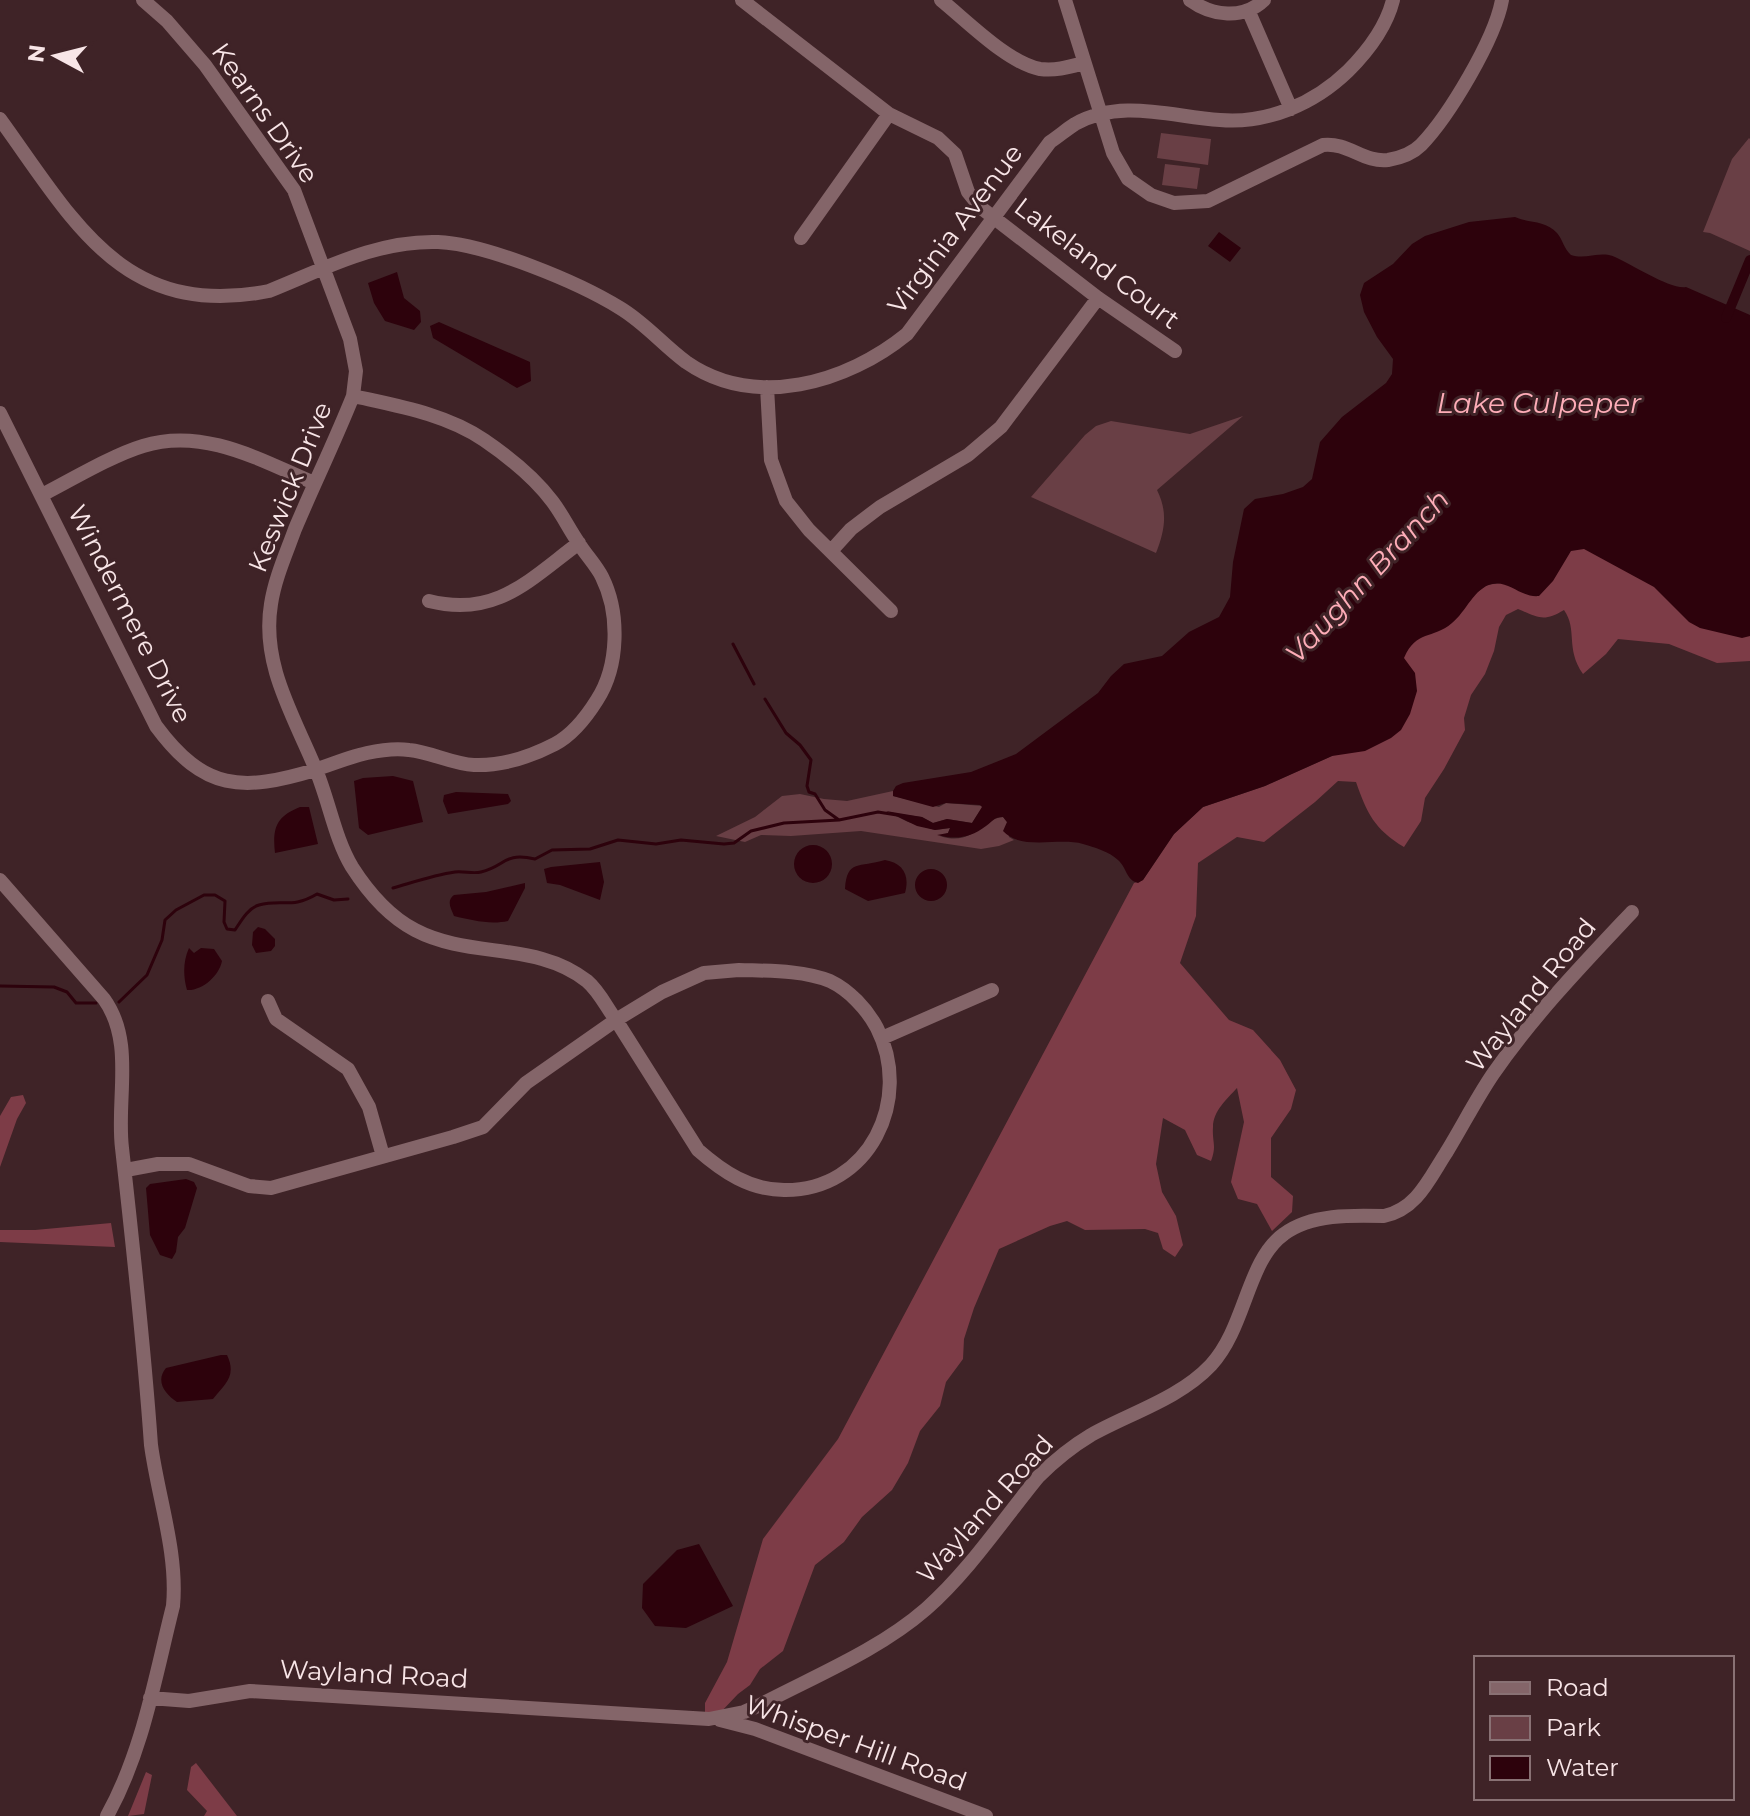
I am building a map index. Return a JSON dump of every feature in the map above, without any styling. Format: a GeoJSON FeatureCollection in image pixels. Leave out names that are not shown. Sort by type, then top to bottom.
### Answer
{"type":"FeatureCollection","features":[{"type":"Feature","properties":{"kind":"street","name":"Kearns Drive"},"geometry":{"type":"LineString","coordinates":[[143,0],[167,21],[205,65],[294,190],[322,268]]}},
{"type":"Feature","properties":{"kind":"street","name":"Lakeland Court"},"geometry":{"type":"LineString","coordinates":[[742,0],[889,114],[938,138],[955,154],[968,192],[980,207],[1098,298],[1175,351]]}},
{"type":"Feature","properties":{"kind":"street"},"geometry":{"type":"LineString","coordinates":[[941,0],[1009,54],[1038,68],[1059,70],[1084,63]]}},
{"type":"Feature","properties":{"kind":"street"},"geometry":{"type":"LineString","coordinates":[[1190,0],[1204,10],[1225,14],[1249,12],[1264,0]]}},
{"type":"Feature","properties":{"kind":"street","name":"Virginia Avenue"},"geometry":{"type":"LineString","coordinates":[[1,124],[90,239],[129,270],[150,282],[206,297],[250,295],[269,291],[380,247],[439,242],[473,247],[534,268],[620,308],[701,371],[734,383],[793,386],[831,376],[890,348],[919,321],[1050,142],[1077,123],[1103,114],[1143,110],[1221,121],[1263,118],[1291,109],[1330,89],[1368,52],[1390,14],[1393,0]]}},
{"type":"Feature","properties":{"kind":"street"},"geometry":{"type":"LineString","coordinates":[[1071,2],[1084,63],[1103,114],[1113,153],[1128,179],[1151,195],[1174,203],[1208,201],[1323,145],[1342,146],[1376,160],[1402,156],[1421,144],[1462,88],[1498,16],[1502,0]]}},
{"type":"Feature","properties":{"kind":"street"},"geometry":{"type":"LineString","coordinates":[[1249,12],[1291,109]]}},
{"type":"Feature","properties":{"kind":"street"},"geometry":{"type":"LineString","coordinates":[[801,238],[889,114]]}},
{"type":"Feature","properties":{"kind":"street","name":"Keswick Drive"},"geometry":{"type":"LineString","coordinates":[[322,268],[350,339],[356,371],[353,396],[278,574],[270,605],[268,643],[275,674],[316,769],[349,863],[366,889],[388,911],[414,930],[444,943],[527,954],[552,961],[589,982],[616,1020]]}},
{"type":"Feature","properties":{"kind":"street"},"geometry":{"type":"LineString","coordinates":[[831,551],[851,529],[880,507],[968,455],[1001,427],[1098,298]]}},
{"type":"Feature","properties":{"kind":"street"},"geometry":{"type":"LineString","coordinates":[[767,387],[771,460],[786,501],[809,530],[891,611]]}},
{"type":"Feature","properties":{"kind":"street","name":"Windermere Drive"},"geometry":{"type":"LineString","coordinates":[[0,413],[156,726],[176,752],[200,772],[236,783],[268,783],[384,750],[409,749],[472,765],[501,764],[526,758],[559,742],[587,715],[602,692],[611,664],[615,633],[611,605],[602,577],[552,501],[521,469],[483,439],[450,421],[353,396]]}},
{"type":"Feature","properties":{"kind":"street"},"geometry":{"type":"LineString","coordinates":[[42,495],[141,446],[170,440],[203,442],[237,450],[314,483]]}},
{"type":"Feature","properties":{"kind":"street"},"geometry":{"type":"LineString","coordinates":[[429,601],[458,606],[492,602],[518,588],[579,543]]}},
{"type":"Feature","properties":{"kind":"street"},"geometry":{"type":"LineString","coordinates":[[0,880],[101,996],[115,1016],[122,1042],[121,1124],[157,1488],[174,1572],[173,1606],[150,1698],[128,1773],[107,1816]]}},
{"type":"Feature","properties":{"kind":"street","name":"Wayland Road"},"geometry":{"type":"LineString","coordinates":[[150,1698],[189,1701],[250,1691],[709,1719],[760,1705],[864,1650],[926,1609],[1054,1462],[1090,1435],[1189,1384],[1208,1368],[1234,1331],[1261,1261],[1276,1240],[1298,1226],[1324,1220],[1395,1214],[1412,1203],[1455,1139],[1491,1076],[1632,912]]}},
{"type":"Feature","properties":{"kind":"street"},"geometry":{"type":"LineString","coordinates":[[126,1170],[158,1164],[189,1164],[249,1186],[271,1188],[483,1127],[546,1067],[616,1020],[662,992],[704,973],[784,972],[833,982],[864,1008],[882,1038],[890,1060],[892,1079],[887,1113],[876,1137],[849,1168],[832,1179],[812,1187],[788,1191],[747,1184],[722,1170],[698,1150],[616,1020]]}},
{"type":"Feature","properties":{"kind":"street"},"geometry":{"type":"LineString","coordinates":[[882,1038],[992,990]]}},
{"type":"Feature","properties":{"kind":"street"},"geometry":{"type":"LineString","coordinates":[[268,1001],[276,1019],[348,1069],[369,1107],[383,1156]]}},
{"type":"Feature","properties":{"kind":"street","name":"Whisper Hill Road"},"geometry":{"type":"LineString","coordinates":[[709,1719],[755,1729],[986,1816]]}},
{"type":"Feature","properties":{"kind":"green space"},"geometry":{"type":"Polygon","coordinates":[[[1161,133],[1211,139],[1208,165],[1157,158],[1161,133]]]}},
{"type":"Feature","properties":{"kind":"green space"},"geometry":{"type":"Polygon","coordinates":[[[1749,138],[1750,251],[1703,232],[1732,159],[1749,138]]]}},
{"type":"Feature","properties":{"kind":"green space"},"geometry":{"type":"Polygon","coordinates":[[[1165,164],[1200,168],[1197,189],[1162,185],[1165,164]]]}},
{"type":"Feature","properties":{"kind":"green space"},"geometry":{"type":"Polygon","coordinates":[[[1243,416],[1157,490],[1164,521],[1156,553],[1031,497],[1096,426],[1111,421],[1190,434],[1243,416]]]}},
{"type":"Feature","properties":{"kind":"green space"},"geometry":{"type":"Polygon","coordinates":[[[893,791],[893,796],[939,807],[946,803],[983,806],[972,823],[947,819],[933,823],[922,817],[890,813],[935,830],[950,828],[948,833],[940,836],[961,838],[1003,817],[1009,837],[1014,840],[981,849],[861,831],[761,835],[745,842],[716,836],[755,817],[782,796],[800,794],[847,801],[893,791]]]}},
{"type":"Feature","properties":{"kind":"shaded area"},"geometry":{"type":"Polygon","coordinates":[[[1586,547],[1750,633],[1750,661],[1717,663],[1669,644],[1618,639],[1583,674],[1574,656],[1570,625],[1564,610],[1541,617],[1518,609],[1506,615],[1499,627],[1485,674],[1471,695],[1464,718],[1465,730],[1425,798],[1421,821],[1404,847],[1385,834],[1373,819],[1356,782],[1338,781],[1264,842],[1237,837],[1198,863],[1196,916],[1180,963],[1229,1020],[1253,1030],[1280,1060],[1296,1090],[1291,1109],[1271,1138],[1271,1177],[1293,1196],[1292,1212],[1272,1231],[1257,1204],[1238,1199],[1231,1182],[1244,1122],[1237,1088],[1215,1116],[1211,1161],[1197,1155],[1185,1130],[1163,1118],[1156,1164],[1162,1192],[1176,1216],[1183,1245],[1175,1257],[1163,1249],[1158,1233],[1145,1229],[1085,1230],[1067,1221],[999,1249],[974,1308],[964,1339],[963,1359],[946,1382],[940,1406],[920,1431],[908,1463],[892,1490],[862,1517],[844,1542],[815,1565],[783,1651],[760,1669],[750,1685],[719,1714],[705,1714],[705,1703],[727,1662],[763,1539],[838,1439],[1134,883],[1143,880],[1174,834],[1203,807],[1265,786],[1332,756],[1404,662],[1402,655],[1415,638],[1487,585],[1506,582],[1569,550],[1586,547]]]}},
{"type":"Feature","properties":{"kind":"shaded area"},"geometry":{"type":"Polygon","coordinates":[[[23,1095],[26,1103],[0,1167],[0,1116],[11,1097],[23,1095]]]}},
{"type":"Feature","properties":{"kind":"shaded area"},"geometry":{"type":"Polygon","coordinates":[[[111,1223],[115,1247],[0,1242],[0,1230],[111,1223]]]}},
{"type":"Feature","properties":{"kind":"shaded area"},"geometry":{"type":"Polygon","coordinates":[[[196,1763],[237,1816],[204,1816],[207,1811],[187,1790],[191,1767],[196,1763]]]}},
{"type":"Feature","properties":{"kind":"shaded area"},"geometry":{"type":"Polygon","coordinates":[[[146,1772],[152,1775],[144,1814],[128,1816],[146,1772]]]}},
{"type":"Feature","properties":{"kind":"water","name":"Lake Culpeper"},"geometry":{"type":"Polygon","coordinates":[[[1515,217],[1553,229],[1571,255],[1609,255],[1661,281],[1686,287],[1750,315],[1750,636],[1742,638],[1700,628],[1689,622],[1654,587],[1584,549],[1571,551],[1553,581],[1539,596],[1504,584],[1486,586],[1452,623],[1414,643],[1404,658],[1415,673],[1417,691],[1410,714],[1401,730],[1391,738],[1365,751],[1332,756],[1265,786],[1203,807],[1174,834],[1138,883],[1131,879],[1115,857],[1097,848],[1073,842],[1030,842],[1011,837],[1003,831],[1007,822],[1003,817],[963,837],[950,837],[937,835],[948,833],[950,828],[935,830],[917,826],[886,811],[922,817],[933,823],[947,819],[972,823],[982,807],[980,805],[946,803],[933,807],[893,796],[893,791],[903,783],[971,772],[1016,754],[1098,693],[1124,664],[1162,656],[1189,632],[1219,617],[1230,597],[1233,562],[1244,509],[1255,499],[1303,487],[1312,479],[1320,442],[1342,417],[1386,383],[1392,374],[1393,359],[1364,312],[1360,295],[1364,283],[1393,264],[1412,244],[1425,236],[1469,222],[1515,217]]]}},
{"type":"Feature","properties":{"kind":"water"},"geometry":{"type":"Polygon","coordinates":[[[1219,232],[1241,248],[1230,262],[1208,246],[1219,232]]]}},
{"type":"Feature","properties":{"kind":"water"},"geometry":{"type":"Polygon","coordinates":[[[397,272],[404,298],[420,311],[421,322],[414,330],[385,321],[374,303],[368,283],[397,272]]]}},
{"type":"Feature","properties":{"kind":"water"},"geometry":{"type":"Polygon","coordinates":[[[439,322],[530,362],[531,381],[517,388],[433,338],[430,326],[439,322]]]}},
{"type":"Feature","properties":{"kind":"water"},"geometry":{"type":"Polygon","coordinates":[[[393,776],[413,781],[423,822],[368,835],[359,828],[354,781],[393,776]]]}},
{"type":"Feature","properties":{"kind":"water"},"geometry":{"type":"Polygon","coordinates":[[[456,792],[508,794],[511,801],[448,814],[444,795],[456,792]]]}},
{"type":"Feature","properties":{"kind":"water"},"geometry":{"type":"Polygon","coordinates":[[[300,807],[309,807],[318,844],[275,853],[274,836],[278,824],[286,814],[300,807]]]}},
{"type":"Feature","properties":{"kind":"water"},"geometry":{"type":"Polygon","coordinates":[[[813,845],[826,851],[832,864],[826,877],[813,883],[800,877],[794,864],[800,851],[813,845]]]}},
{"type":"Feature","properties":{"kind":"water"},"geometry":{"type":"Polygon","coordinates":[[[885,860],[904,871],[907,881],[905,893],[868,901],[845,889],[848,873],[856,866],[885,860]]]}},
{"type":"Feature","properties":{"kind":"water"},"geometry":{"type":"Polygon","coordinates":[[[600,862],[604,882],[600,900],[547,883],[544,869],[600,862]]]}},
{"type":"Feature","properties":{"kind":"water"},"geometry":{"type":"Polygon","coordinates":[[[931,869],[942,874],[947,885],[942,896],[931,901],[920,896],[915,885],[920,874],[931,869]]]}},
{"type":"Feature","properties":{"kind":"water"},"geometry":{"type":"Polygon","coordinates":[[[525,883],[508,921],[487,922],[454,916],[450,900],[454,895],[525,883]]]}},
{"type":"Feature","properties":{"kind":"water"},"geometry":{"type":"Polygon","coordinates":[[[258,927],[265,929],[275,939],[271,951],[256,953],[252,945],[253,932],[258,927]]]}},
{"type":"Feature","properties":{"kind":"water"},"geometry":{"type":"Polygon","coordinates":[[[189,948],[194,953],[201,948],[214,949],[222,961],[209,982],[193,990],[187,990],[184,969],[189,948]]]}},
{"type":"Feature","properties":{"kind":"water"},"geometry":{"type":"Polygon","coordinates":[[[186,1179],[194,1182],[197,1188],[172,1259],[160,1255],[150,1235],[146,1188],[150,1184],[186,1179]]]}},
{"type":"Feature","properties":{"kind":"water"},"geometry":{"type":"Polygon","coordinates":[[[227,1355],[231,1369],[225,1384],[213,1399],[177,1402],[165,1391],[161,1378],[166,1368],[227,1355]]]}},
{"type":"Feature","properties":{"kind":"water"},"geometry":{"type":"Polygon","coordinates":[[[699,1544],[733,1606],[686,1628],[655,1626],[642,1608],[643,1584],[677,1550],[699,1544]]]}},
{"type":"Feature","properties":{"kind":"waterway"},"geometry":{"type":"LineString","coordinates":[[1726,318],[1750,260]]}},
{"type":"Feature","properties":{"kind":"waterway"},"geometry":{"type":"LineString","coordinates":[[733,644],[754,684]]}},
{"type":"Feature","properties":{"kind":"waterway"},"geometry":{"type":"LineString","coordinates":[[765,699],[786,733],[811,760],[809,792],[815,794],[825,810],[839,820]]}},
{"type":"Feature","properties":{"kind":"waterway","name":"Vaughn Branch"},"geometry":{"type":"LineString","coordinates":[[393,888],[447,873],[481,872],[510,858],[535,859],[552,850],[590,849],[618,840],[656,844],[681,840],[724,844],[734,843],[751,831],[784,823],[839,820],[878,812],[897,815]]}},
{"type":"Feature","properties":{"kind":"waterway","name":"Vaughn Branch"},"geometry":{"type":"LineString","coordinates":[[119,1002],[147,975],[162,940],[165,920],[176,910],[204,895],[215,895],[225,901],[224,922],[227,929],[235,930],[248,912],[259,905],[301,901],[317,894],[334,900],[348,899]]}},
{"type":"Feature","properties":{"kind":"waterway","name":"Vaughn Branch"},"geometry":{"type":"LineString","coordinates":[[0,986],[54,987],[67,992],[76,1003],[96,1003]]}}]}
